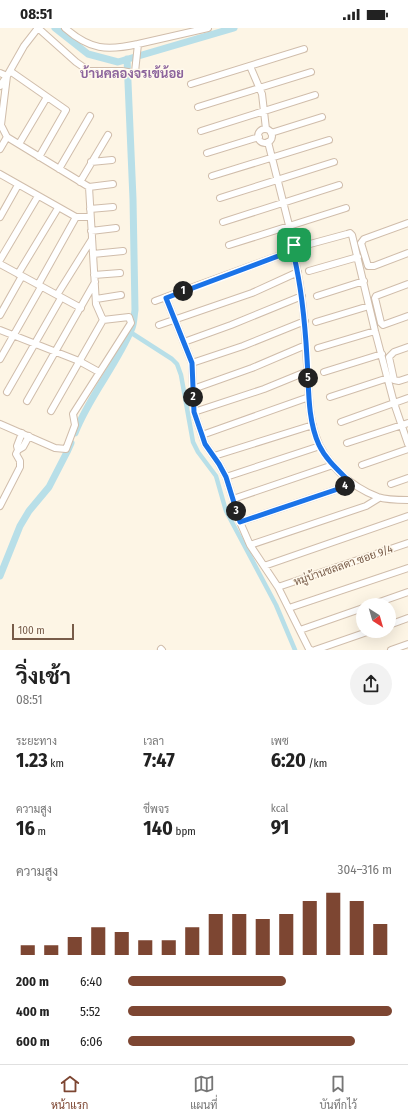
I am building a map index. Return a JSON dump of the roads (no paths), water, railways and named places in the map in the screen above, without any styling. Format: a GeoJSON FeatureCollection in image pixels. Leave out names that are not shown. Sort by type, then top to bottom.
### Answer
{"type":"FeatureCollection","features":[{"type":"Feature","properties":{"kind":"street"},"geometry":{"type":"LineString","coordinates":[[0,86],[9,74],[24,46],[38,28],[76,62],[89,70],[132,72],[138,46]]}},
{"type":"Feature","properties":{"kind":"street"},"geometry":{"type":"LineString","coordinates":[[65,28],[81,41],[114,49],[138,46],[208,28]]}},
{"type":"Feature","properties":{"kind":"street"},"geometry":{"type":"LineString","coordinates":[[191,84],[304,48]]}},
{"type":"Feature","properties":{"kind":"street"},"geometry":{"type":"LineString","coordinates":[[156,301],[292,254],[299,253],[289,225],[271,157],[268,142],[271,139],[260,88],[250,66]]}},
{"type":"Feature","properties":{"kind":"street"},"geometry":{"type":"LineString","coordinates":[[198,107],[311,72]]}},
{"type":"Feature","properties":{"kind":"street"},"geometry":{"type":"LineString","coordinates":[[0,73],[9,74],[66,110],[39,157]]}},
{"type":"Feature","properties":{"kind":"street"},"geometry":{"type":"LineString","coordinates":[[9,74],[1,125],[7,137],[89,188],[113,184]]}},
{"type":"Feature","properties":{"kind":"street"},"geometry":{"type":"LineString","coordinates":[[201,131],[315,95]]}},
{"type":"Feature","properties":{"kind":"street"},"geometry":{"type":"LineString","coordinates":[[18,144],[47,97]]}},
{"type":"Feature","properties":{"kind":"street"},"geometry":{"type":"LineString","coordinates":[[59,169],[90,116]]}},
{"type":"Feature","properties":{"kind":"street"},"geometry":{"type":"LineString","coordinates":[[268,142],[262,142],[259,138],[259,132],[264,129],[269,131],[322,117]]}},
{"type":"Feature","properties":{"kind":"street"},"geometry":{"type":"LineString","coordinates":[[80,182],[108,135]]}},
{"type":"Feature","properties":{"kind":"street"},"geometry":{"type":"LineString","coordinates":[[0,149],[7,137]]}},
{"type":"Feature","properties":{"kind":"street"},"geometry":{"type":"LineString","coordinates":[[207,153],[259,138]]}},
{"type":"Feature","properties":{"kind":"street"},"geometry":{"type":"LineString","coordinates":[[212,176],[329,140]]}},
{"type":"Feature","properties":{"kind":"street"},"geometry":{"type":"LineString","coordinates":[[91,162],[112,160]]}},
{"type":"Feature","properties":{"kind":"street"},"geometry":{"type":"LineString","coordinates":[[220,198],[334,162]]}},
{"type":"Feature","properties":{"kind":"street"},"geometry":{"type":"LineString","coordinates":[[0,174],[76,217],[90,217]]}},
{"type":"Feature","properties":{"kind":"street"},"geometry":{"type":"LineString","coordinates":[[0,217],[18,185]]}},
{"type":"Feature","properties":{"kind":"street"},"geometry":{"type":"LineString","coordinates":[[223,222],[339,185]]}},
{"type":"Feature","properties":{"kind":"street"},"geometry":{"type":"LineString","coordinates":[[89,188],[96,304],[103,320]]}},
{"type":"Feature","properties":{"kind":"street"},"geometry":{"type":"LineString","coordinates":[[38,196],[1,265],[81,308]]}},
{"type":"Feature","properties":{"kind":"street"},"geometry":{"type":"LineString","coordinates":[[90,209],[113,207]]}},
{"type":"Feature","properties":{"kind":"street"},"geometry":{"type":"LineString","coordinates":[[0,315],[20,275],[58,208]]}},
{"type":"Feature","properties":{"kind":"street"},"geometry":{"type":"LineString","coordinates":[[229,245],[346,208]]}},
{"type":"Feature","properties":{"kind":"street"},"geometry":{"type":"LineString","coordinates":[[0,359],[76,217]]}},
{"type":"Feature","properties":{"kind":"street"},"geometry":{"type":"LineString","coordinates":[[408,224],[364,239],[361,243],[368,266],[374,266],[408,253]]}},
{"type":"Feature","properties":{"kind":"street"},"geometry":{"type":"LineString","coordinates":[[91,231],[116,228]]}},
{"type":"Feature","properties":{"kind":"street"},"geometry":{"type":"LineString","coordinates":[[408,444],[394,403],[369,306],[354,239],[350,233],[297,246],[291,246],[298,272],[302,296],[305,321],[309,397],[313,425],[320,446],[333,465],[350,482],[379,498],[408,500]]}},
{"type":"Feature","properties":{"kind":"street"},"geometry":{"type":"LineString","coordinates":[[7,392],[92,239]]}},
{"type":"Feature","properties":{"kind":"street"},"geometry":{"type":"LineString","coordinates":[[93,254],[123,251]]}},
{"type":"Feature","properties":{"kind":"street"},"geometry":{"type":"LineString","coordinates":[[309,271],[358,257]]}},
{"type":"Feature","properties":{"kind":"street"},"geometry":{"type":"LineString","coordinates":[[159,325],[252,293],[298,272]]}},
{"type":"Feature","properties":{"kind":"street"},"geometry":{"type":"LineString","coordinates":[[94,278],[120,273]]}},
{"type":"Feature","properties":{"kind":"street"},"geometry":{"type":"LineString","coordinates":[[27,401],[81,308],[94,278]]}},
{"type":"Feature","properties":{"kind":"street"},"geometry":{"type":"LineString","coordinates":[[317,296],[364,282]]}},
{"type":"Feature","properties":{"kind":"street"},"geometry":{"type":"LineString","coordinates":[[408,284],[376,296],[375,298],[383,325],[408,316]]}},
{"type":"Feature","properties":{"kind":"street"},"geometry":{"type":"LineString","coordinates":[[96,299],[121,295]]}},
{"type":"Feature","properties":{"kind":"street"},"geometry":{"type":"LineString","coordinates":[[184,342],[231,325],[302,296]]}},
{"type":"Feature","properties":{"kind":"street"},"geometry":{"type":"LineString","coordinates":[[166,298],[192,363],[194,412],[205,444],[226,477],[240,522],[250,545],[278,587],[290,608],[309,649],[311,650]]}},
{"type":"Feature","properties":{"kind":"street"},"geometry":{"type":"LineString","coordinates":[[316,322],[369,306]]}},
{"type":"Feature","properties":{"kind":"street"},"geometry":{"type":"LineString","coordinates":[[0,424],[55,448],[66,449],[75,425],[73,414],[131,323],[129,317],[103,320]]}},
{"type":"Feature","properties":{"kind":"street"},"geometry":{"type":"LineString","coordinates":[[51,410],[103,320]]}},
{"type":"Feature","properties":{"kind":"street"},"geometry":{"type":"LineString","coordinates":[[192,363],[249,344],[305,321]]}},
{"type":"Feature","properties":{"kind":"street"},"geometry":{"type":"LineString","coordinates":[[0,330],[79,361],[99,372]]}},
{"type":"Feature","properties":{"kind":"street"},"geometry":{"type":"LineString","coordinates":[[318,348],[375,330]]}},
{"type":"Feature","properties":{"kind":"street"},"geometry":{"type":"LineString","coordinates":[[193,389],[252,368],[306,345]]}},
{"type":"Feature","properties":{"kind":"street"},"geometry":{"type":"LineString","coordinates":[[408,347],[394,352],[389,357],[394,380],[399,381],[408,378]]}},
{"type":"Feature","properties":{"kind":"street"},"geometry":{"type":"LineString","coordinates":[[324,372],[382,354]]}},
{"type":"Feature","properties":{"kind":"street"},"geometry":{"type":"LineString","coordinates":[[194,412],[264,389],[308,371]]}},
{"type":"Feature","properties":{"kind":"street"},"geometry":{"type":"LineString","coordinates":[[330,397],[388,378]]}},
{"type":"Feature","properties":{"kind":"street"},"geometry":{"type":"LineString","coordinates":[[202,435],[309,397]]}},
{"type":"Feature","properties":{"kind":"street"},"geometry":{"type":"LineString","coordinates":[[341,422],[408,398]]}},
{"type":"Feature","properties":{"kind":"street"},"geometry":{"type":"LineString","coordinates":[[347,443],[408,423]]}},
{"type":"Feature","properties":{"kind":"street"},"geometry":{"type":"LineString","coordinates":[[214,456],[313,425]]}},
{"type":"Feature","properties":{"kind":"street"},"geometry":{"type":"LineString","coordinates":[[0,506],[20,467],[20,462],[16,454],[18,450],[17,446],[22,433]]}},
{"type":"Feature","properties":{"kind":"street"},"geometry":{"type":"LineString","coordinates":[[18,450],[23,447],[29,436]]}},
{"type":"Feature","properties":{"kind":"street"},"geometry":{"type":"LineString","coordinates":[[226,477],[320,446]]}},
{"type":"Feature","properties":{"kind":"street"},"geometry":{"type":"LineString","coordinates":[[362,465],[408,449]]}},
{"type":"Feature","properties":{"kind":"street"},"geometry":{"type":"LineString","coordinates":[[233,499],[333,465]]}},
{"type":"Feature","properties":{"kind":"street"},"geometry":{"type":"LineString","coordinates":[[391,484],[408,478]]}},
{"type":"Feature","properties":{"kind":"street"},"geometry":{"type":"LineString","coordinates":[[240,522],[344,487],[350,482]]}},
{"type":"Feature","properties":{"kind":"street"},"geometry":{"type":"LineString","coordinates":[[250,545],[366,506],[379,498]]}},
{"type":"Feature","properties":{"kind":"street"},"geometry":{"type":"LineString","coordinates":[[264,566],[408,516]]}},
{"type":"Feature","properties":{"kind":"street","name":"หมู่บ้านชลลดา ซอย 9/4"},"geometry":{"type":"LineString","coordinates":[[278,587],[408,542]]}},
{"type":"Feature","properties":{"kind":"street"},"geometry":{"type":"LineString","coordinates":[[290,608],[408,568]]}},
{"type":"Feature","properties":{"kind":"street"},"geometry":{"type":"LineString","coordinates":[[391,598],[408,592]]}},
{"type":"Feature","properties":{"kind":"street"},"geometry":{"type":"LineString","coordinates":[[300,630],[356,610]]}},
{"type":"Feature","properties":{"kind":"street"},"geometry":{"type":"LineString","coordinates":[[396,622],[408,618]]}},
{"type":"Feature","properties":{"kind":"street"},"geometry":{"type":"LineString","coordinates":[[315,650],[356,636]]}},
{"type":"Feature","properties":{"kind":"street"},"geometry":{"type":"LineString","coordinates":[[391,650],[408,644]]}},
{"type":"Feature","properties":{"kind":"waterway"},"geometry":{"type":"LineString","coordinates":[[55,28],[88,54],[118,62],[234,28]]}},
{"type":"Feature","properties":{"kind":"waterway"},"geometry":{"type":"LineString","coordinates":[[75,433],[88,406],[126,342],[134,322],[133,199],[127,59]]}},
{"type":"Feature","properties":{"kind":"waterway"},"geometry":{"type":"LineString","coordinates":[[130,332],[172,359],[177,364],[181,375],[193,442],[198,452],[216,476],[226,511],[276,605],[295,650]]}},
{"type":"Feature","properties":{"kind":"waterway"},"geometry":{"type":"LineString","coordinates":[[0,576],[20,526],[29,511],[49,487],[71,443]]}},
{"type":"Feature","properties":{"kind":"district","name":"บ้านคลองจรเข้น้อย"},"geometry":{"type":"Point","coordinates":[132,73]}}]}
